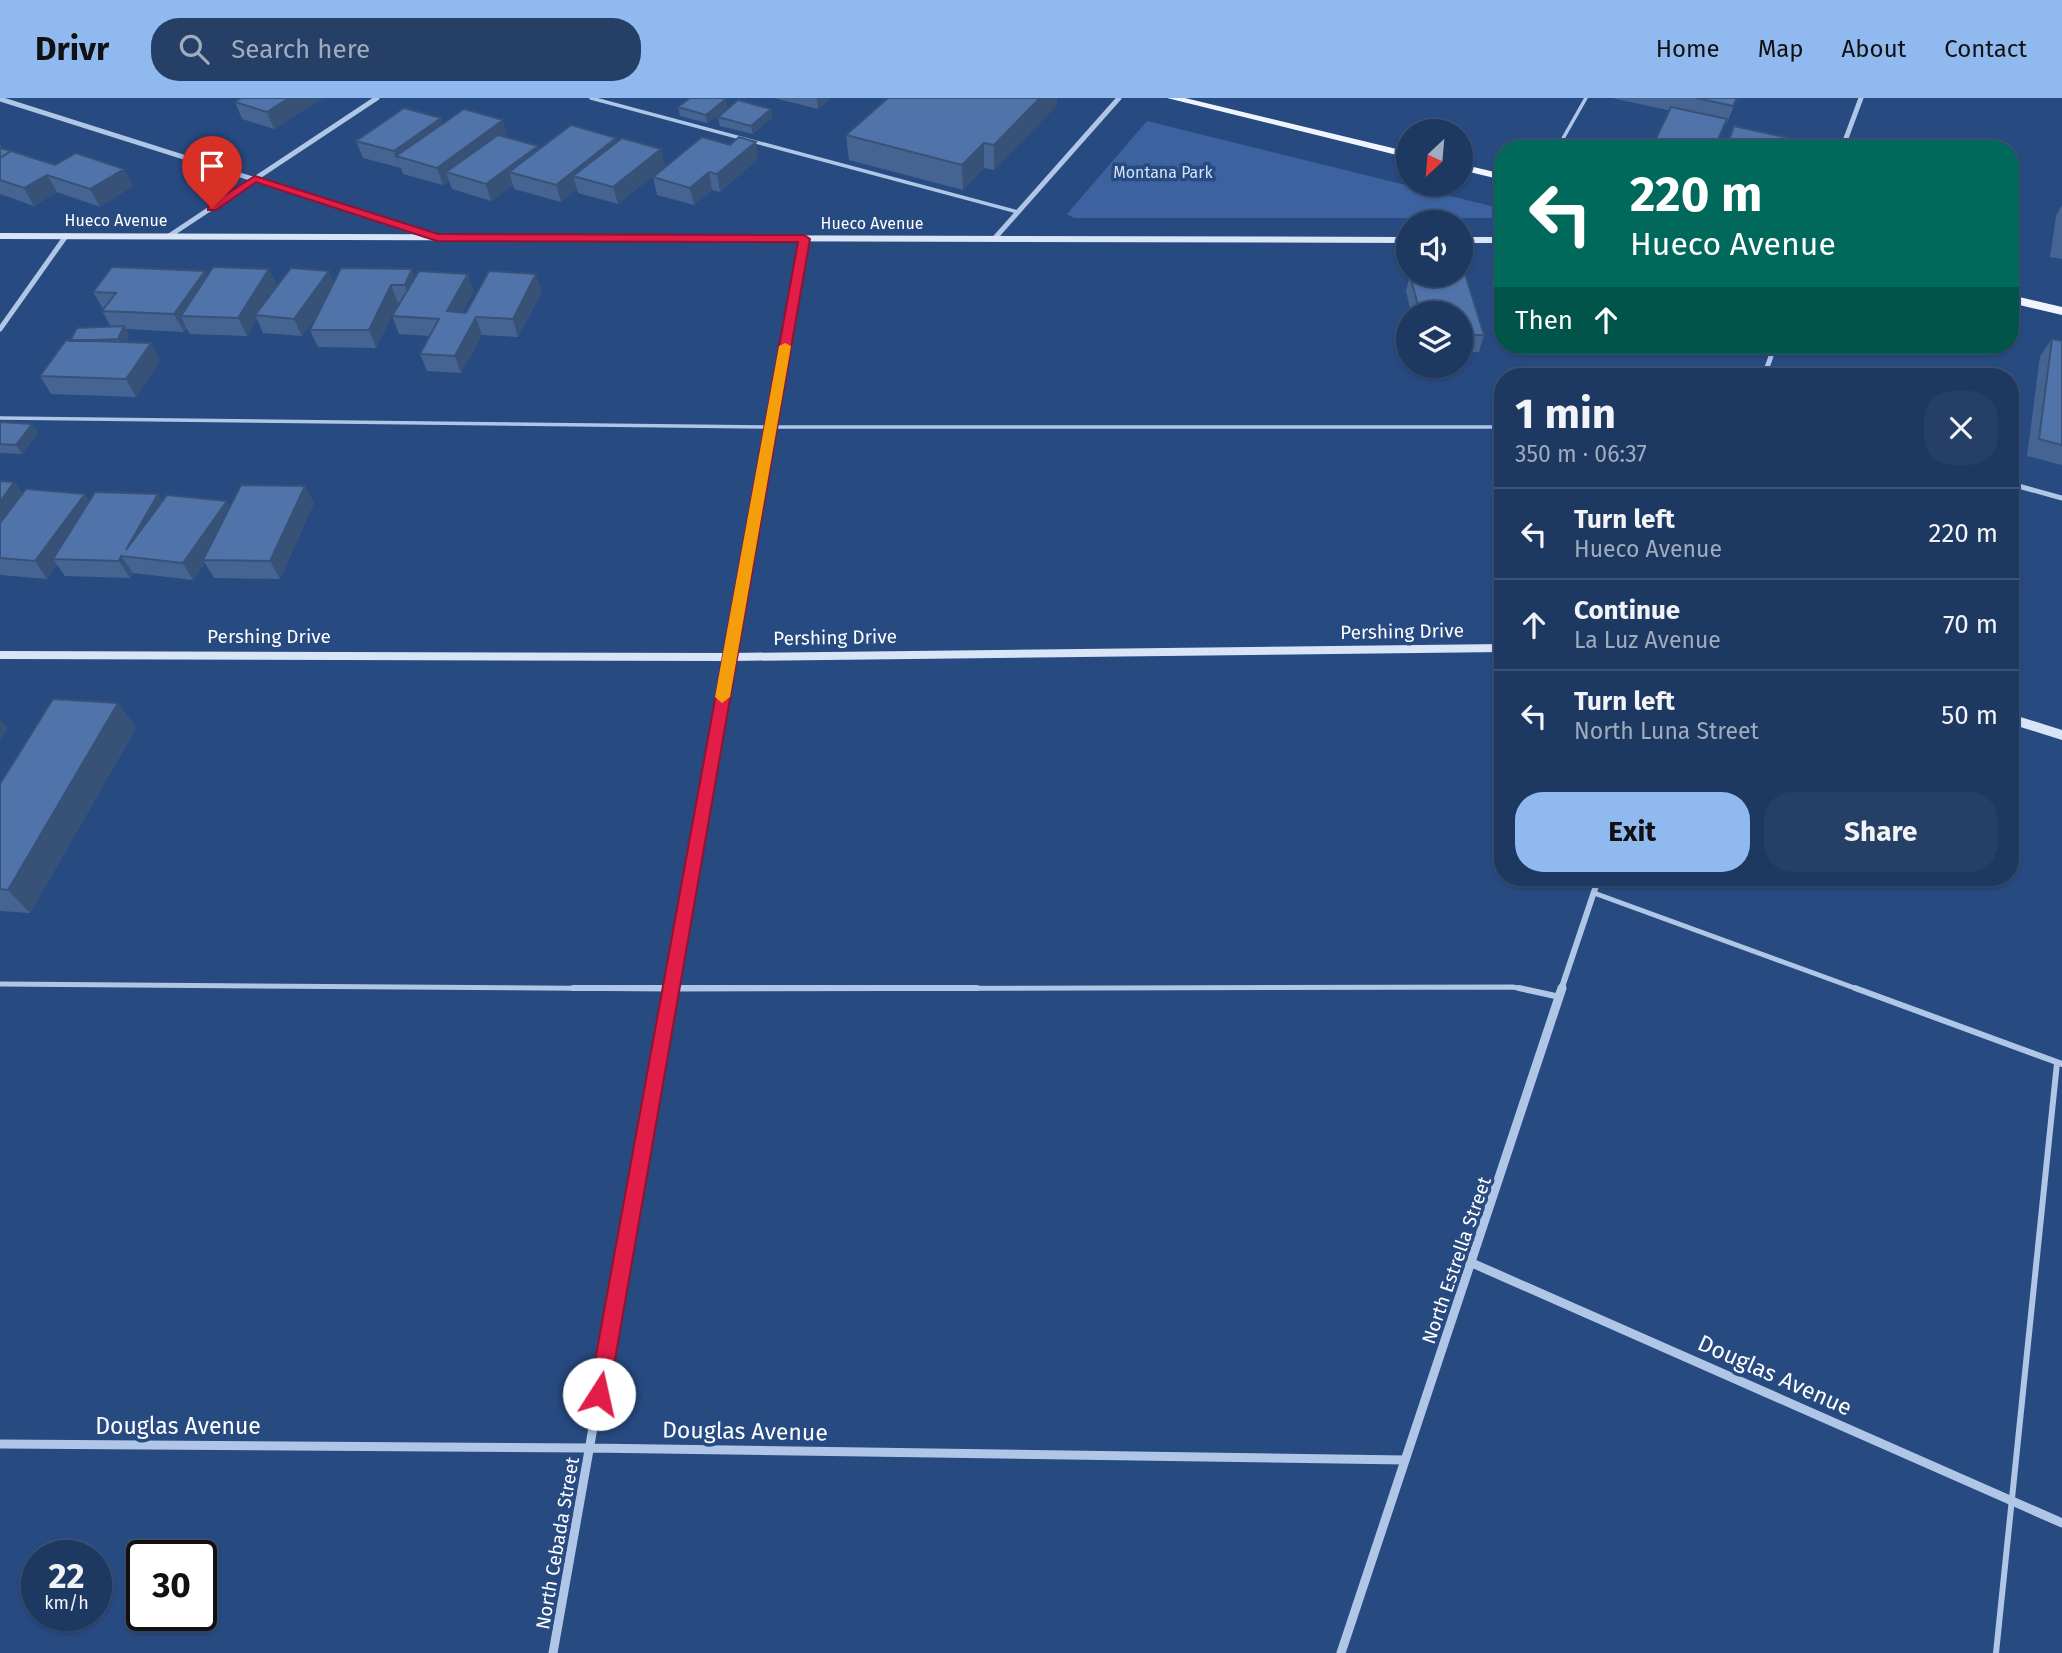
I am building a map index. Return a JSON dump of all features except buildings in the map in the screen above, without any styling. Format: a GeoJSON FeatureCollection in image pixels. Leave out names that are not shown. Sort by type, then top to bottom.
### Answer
{"type":"FeatureCollection","features":[{"type":"Feature","properties":{"kind":"main road"},"geometry":{"type":"LineString","coordinates":[[1172,98],[1396,152]]}},
{"type":"Feature","properties":{"kind":"main road"},"geometry":{"type":"LineString","coordinates":[[1474,170],[1494,175]]}},
{"type":"Feature","properties":{"kind":"main road"},"geometry":{"type":"LineString","coordinates":[[2019,301],[2062,311]]}},
{"type":"Feature","properties":{"kind":"street"},"geometry":{"type":"LineString","coordinates":[[169,236],[377,98]]}},
{"type":"Feature","properties":{"kind":"street"},"geometry":{"type":"LineString","coordinates":[[994,239],[1118,98]]}},
{"type":"Feature","properties":{"kind":"street"},"geometry":{"type":"LineString","coordinates":[[1845,140],[1861,98]]}},
{"type":"Feature","properties":{"kind":"street"},"geometry":{"type":"LineString","coordinates":[[0,99],[437,237]]}},
{"type":"Feature","properties":{"kind":"street","name":"Hueco Avenue"},"geometry":{"type":"LineString","coordinates":[[0,236],[1396,240]]}},
{"type":"Feature","properties":{"kind":"street"},"geometry":{"type":"LineString","coordinates":[[0,329],[66,236]]}},
{"type":"Feature","properties":{"kind":"street","name":"North Cebada Street"},"geometry":{"type":"LineString","coordinates":[[553,1653],[804,239]]}},
{"type":"Feature","properties":{"kind":"street"},"geometry":{"type":"LineString","coordinates":[[1473,240],[1494,240]]}},
{"type":"Feature","properties":{"kind":"street","name":"Pershing Drive"},"geometry":{"type":"LineString","coordinates":[[0,655],[730,657],[1494,648]]}},
{"type":"Feature","properties":{"kind":"street"},"geometry":{"type":"LineString","coordinates":[[2019,722],[2062,735]]}},
{"type":"Feature","properties":{"kind":"street","name":"North Estrella Street"},"geometry":{"type":"LineString","coordinates":[[1341,1653],[1596,886]]}},
{"type":"Feature","properties":{"kind":"street","name":"Douglas Avenue"},"geometry":{"type":"LineString","coordinates":[[1472,1263],[2062,1523]]}},
{"type":"Feature","properties":{"kind":"street","name":"Douglas Avenue"},"geometry":{"type":"LineString","coordinates":[[0,1444],[590,1448],[1405,1460]]}},
{"type":"Feature","properties":{"kind":"lane"},"geometry":{"type":"LineString","coordinates":[[591,98],[1018,212]]}},
{"type":"Feature","properties":{"kind":"lane"},"geometry":{"type":"LineString","coordinates":[[1562,140],[1586,98]]}},
{"type":"Feature","properties":{"kind":"lane"},"geometry":{"type":"LineString","coordinates":[[0,418],[771,427],[1494,427]]}},
{"type":"Feature","properties":{"kind":"lane"},"geometry":{"type":"LineString","coordinates":[[2019,486],[2062,498]]}},
{"type":"Feature","properties":{"kind":"lane"},"geometry":{"type":"LineString","coordinates":[[1594,893],[2060,1063],[1996,1653]]}},
{"type":"Feature","properties":{"kind":"lane"},"geometry":{"type":"LineString","coordinates":[[0,984],[671,989],[1513,987],[1559,997]]}},
{"type":"Feature","properties":{"kind":"green space","name":"Montana Park"},"geometry":{"type":"Polygon","coordinates":[[[1147,121],[1396,183],[1396,196],[1450,196],[1494,207],[1494,218],[1473,218],[1473,210],[1396,210],[1396,218],[1074,218],[1067,214],[1147,121]]]}},
{"type":"Feature","properties":{"kind":"slow traffic"},"geometry":{"type":"LineString","coordinates":[[722,697],[785,346]]}},
{"type":"Feature","properties":{"kind":"route"},"geometry":{"type":"LineString","coordinates":[[212,208],[255,179],[437,237],[804,239],[599,1394]]}}]}
